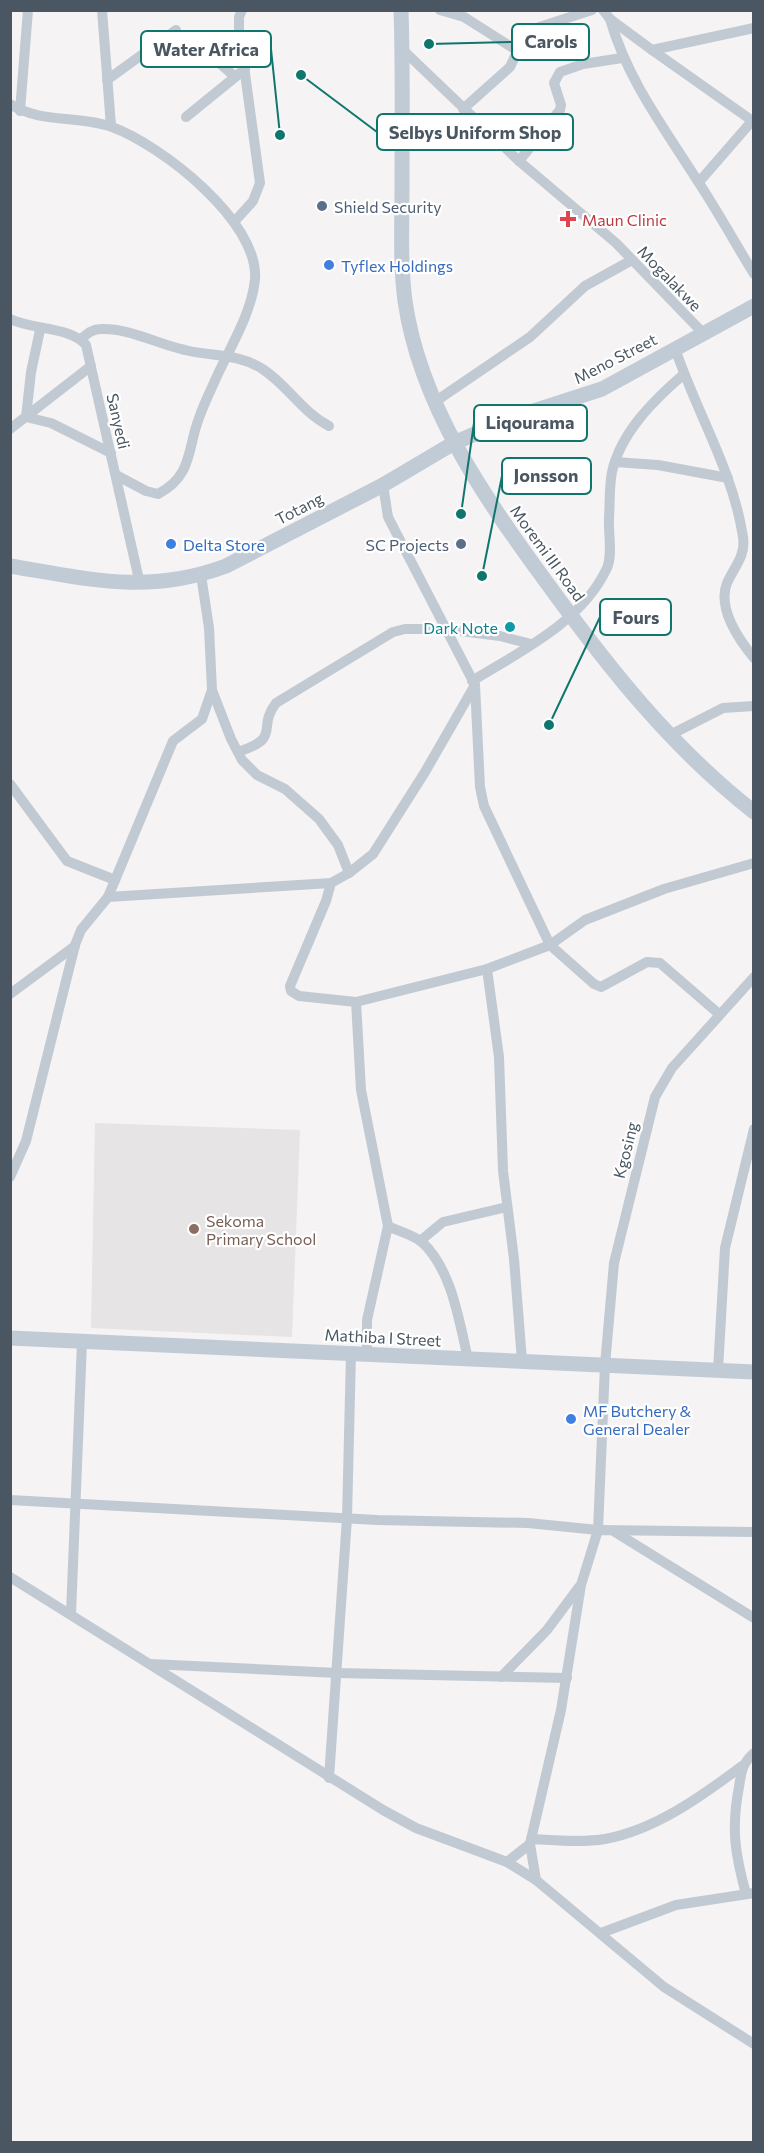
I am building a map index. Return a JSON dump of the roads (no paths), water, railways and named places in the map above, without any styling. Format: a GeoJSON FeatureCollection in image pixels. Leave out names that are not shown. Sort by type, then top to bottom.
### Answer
{"type":"FeatureCollection","features":[{"type":"Feature","properties":{"kind":"street"},"geometry":{"type":"LineString","coordinates":[[20,111],[28,10]]}},
{"type":"Feature","properties":{"kind":"street"},"geometry":{"type":"LineString","coordinates":[[102,10],[111,126]]}},
{"type":"Feature","properties":{"kind":"street"},"geometry":{"type":"LineString","coordinates":[[234,222],[253,201],[260,183],[239,17],[242,10]]}},
{"type":"Feature","properties":{"kind":"street","name":"Moremi III Road"},"geometry":{"type":"LineString","coordinates":[[401,10],[403,50],[402,228],[405,302],[436,401],[454,443],[492,507],[604,661],[668,736],[704,771],[753,812]]}},
{"type":"Feature","properties":{"kind":"street"},"geometry":{"type":"LineString","coordinates":[[440,10],[464,17],[516,50]]}},
{"type":"Feature","properties":{"kind":"street"},"geometry":{"type":"LineString","coordinates":[[463,109],[504,74],[527,32],[592,10]]}},
{"type":"Feature","properties":{"kind":"street"},"geometry":{"type":"LineString","coordinates":[[603,10],[610,20],[622,58],[640,92],[699,182],[753,274]]}},
{"type":"Feature","properties":{"kind":"street"},"geometry":{"type":"LineString","coordinates":[[610,20],[753,122],[699,182]]}},
{"type":"Feature","properties":{"kind":"street"},"geometry":{"type":"LineString","coordinates":[[652,50],[753,28]]}},
{"type":"Feature","properties":{"kind":"street"},"geometry":{"type":"LineString","coordinates":[[108,80],[176,30]]}},
{"type":"Feature","properties":{"kind":"street","name":"Mogalakwe"},"geometry":{"type":"LineString","coordinates":[[403,50],[519,161],[616,243],[703,333]]}},
{"type":"Feature","properties":{"kind":"street"},"geometry":{"type":"LineString","coordinates":[[197,51],[214,58],[235,77]]}},
{"type":"Feature","properties":{"kind":"street"},"geometry":{"type":"LineString","coordinates":[[519,161],[560,110],[561,105],[554,83],[555,77],[560,72],[584,64],[622,58]]}},
{"type":"Feature","properties":{"kind":"street"},"geometry":{"type":"LineString","coordinates":[[186,117],[245,69]]}},
{"type":"Feature","properties":{"kind":"street"},"geometry":{"type":"LineString","coordinates":[[10,104],[20,111],[111,126],[162,154],[191,175],[234,222],[246,239],[254,259],[255,279],[246,313],[198,419],[192,450],[180,478],[158,494],[146,491],[116,475]]}},
{"type":"Feature","properties":{"kind":"street"},"geometry":{"type":"LineString","coordinates":[[436,401],[530,337],[585,286],[632,260]]}},
{"type":"Feature","properties":{"kind":"street","name":"Meno Street"},"geometry":{"type":"LineString","coordinates":[[454,443],[512,418],[602,389],[753,306]]}},
{"type":"Feature","properties":{"kind":"street"},"geometry":{"type":"LineString","coordinates":[[10,319],[40,330],[72,334],[81,339],[90,331],[100,329],[134,334],[186,351],[227,355],[248,360],[266,371],[314,418],[329,426]]}},
{"type":"Feature","properties":{"kind":"street"},"geometry":{"type":"LineString","coordinates":[[26,417],[31,372],[40,330]]}},
{"type":"Feature","properties":{"kind":"street","name":"Sanyedi"},"geometry":{"type":"LineString","coordinates":[[81,339],[86,345],[140,584]]}},
{"type":"Feature","properties":{"kind":"street"},"geometry":{"type":"LineString","coordinates":[[675,348],[728,478],[743,539],[743,552],[726,585],[725,596],[734,627],[753,658]]}},
{"type":"Feature","properties":{"kind":"street"},"geometry":{"type":"LineString","coordinates":[[10,429],[91,366]]}},
{"type":"Feature","properties":{"kind":"street"},"geometry":{"type":"LineString","coordinates":[[108,897],[331,884],[373,854],[425,772],[474,683],[572,617],[596,585],[609,561],[609,513],[615,462],[636,423],[658,397],[684,374]]}},
{"type":"Feature","properties":{"kind":"street"},"geometry":{"type":"LineString","coordinates":[[26,417],[51,423],[111,453]]}},
{"type":"Feature","properties":{"kind":"street","name":"Totang"},"geometry":{"type":"LineString","coordinates":[[10,566],[140,584],[201,575],[226,566],[383,485],[454,443]]}},
{"type":"Feature","properties":{"kind":"street"},"geometry":{"type":"LineString","coordinates":[[615,462],[658,465],[728,478]]}},
{"type":"Feature","properties":{"kind":"street"},"geometry":{"type":"LineString","coordinates":[[383,485],[388,517],[474,683],[480,787],[484,806],[550,945],[594,984],[601,987],[647,962],[660,963],[719,1014]]}},
{"type":"Feature","properties":{"kind":"street"},"geometry":{"type":"LineString","coordinates":[[201,575],[209,628],[212,690],[238,752],[257,775],[285,789],[319,819],[338,845],[349,873]]}},
{"type":"Feature","properties":{"kind":"street"},"geometry":{"type":"LineString","coordinates":[[238,752],[263,741],[276,703],[393,632],[417,628],[445,630],[500,636],[531,644]]}},
{"type":"Feature","properties":{"kind":"street"},"geometry":{"type":"LineString","coordinates":[[10,1177],[26,1141],[75,945],[81,930],[108,897],[173,741],[202,718],[212,690]]}},
{"type":"Feature","properties":{"kind":"street"},"geometry":{"type":"LineString","coordinates":[[668,736],[723,708],[753,706]]}},
{"type":"Feature","properties":{"kind":"street"},"geometry":{"type":"LineString","coordinates":[[10,784],[67,861],[115,880]]}},
{"type":"Feature","properties":{"kind":"street"},"geometry":{"type":"LineString","coordinates":[[331,884],[327,901],[290,986],[291,991],[299,996],[356,1002],[487,969],[550,945],[585,920],[664,889],[753,863]]}},
{"type":"Feature","properties":{"kind":"street"},"geometry":{"type":"LineString","coordinates":[[10,994],[75,945]]}},
{"type":"Feature","properties":{"kind":"street"},"geometry":{"type":"LineString","coordinates":[[487,969],[499,1057],[503,1171],[522,1361]]}},
{"type":"Feature","properties":{"kind":"street","name":"Kgosing"},"geometry":{"type":"LineString","coordinates":[[581,1585],[598,1530],[605,1365],[614,1263],[655,1097],[672,1068],[753,977]]}},
{"type":"Feature","properties":{"kind":"street"},"geometry":{"type":"LineString","coordinates":[[356,1002],[364,1109],[388,1226],[367,1320],[367,1354]]}},
{"type":"Feature","properties":{"kind":"street"},"geometry":{"type":"LineString","coordinates":[[718,1370],[725,1248],[753,1129]]}},
{"type":"Feature","properties":{"kind":"street"},"geometry":{"type":"LineString","coordinates":[[420,1241],[443,1222],[507,1207]]}},
{"type":"Feature","properties":{"kind":"street"},"geometry":{"type":"LineString","coordinates":[[388,1226],[420,1241],[432,1254],[449,1288],[468,1359]]}},
{"type":"Feature","properties":{"kind":"street","name":"Mathiba I Street"},"geometry":{"type":"LineString","coordinates":[[10,1338],[753,1372]]}},
{"type":"Feature","properties":{"kind":"street"},"geometry":{"type":"LineString","coordinates":[[71,1614],[82,1342]]}},
{"type":"Feature","properties":{"kind":"street"},"geometry":{"type":"LineString","coordinates":[[329,1778],[347,1518],[348,1401],[351,1353]]}},
{"type":"Feature","properties":{"kind":"street"},"geometry":{"type":"LineString","coordinates":[[10,1500],[347,1518],[528,1523],[615,1532],[753,1532]]}},
{"type":"Feature","properties":{"kind":"street"},"geometry":{"type":"LineString","coordinates":[[615,1532],[753,1618]]}},
{"type":"Feature","properties":{"kind":"street"},"geometry":{"type":"LineString","coordinates":[[10,1577],[329,1778],[416,1828],[507,1862],[536,1880],[664,1987],[753,2044]]}},
{"type":"Feature","properties":{"kind":"street"},"geometry":{"type":"LineString","coordinates":[[501,1677],[547,1630],[581,1585]]}},
{"type":"Feature","properties":{"kind":"street"},"geometry":{"type":"LineString","coordinates":[[536,1880],[530,1841],[567,1678],[581,1585]]}},
{"type":"Feature","properties":{"kind":"street"},"geometry":{"type":"LineString","coordinates":[[149,1664],[337,1673],[567,1678]]}},
{"type":"Feature","properties":{"kind":"street"},"geometry":{"type":"LineString","coordinates":[[507,1862],[530,1841],[603,1839],[619,1835],[673,1812],[742,1766],[753,1754]]}},
{"type":"Feature","properties":{"kind":"street"},"geometry":{"type":"LineString","coordinates":[[601,1933],[666,1908],[698,1900],[750,1894],[737,1860],[733,1824],[742,1766]]}},
{"type":"Feature","properties":{"kind":"place","name":"Carols"},"geometry":{"type":"Point","coordinates":[429,44]}},
{"type":"Feature","properties":{"kind":"place","name":"Selbys Uniform Shop"},"geometry":{"type":"Point","coordinates":[301,75]}},
{"type":"Feature","properties":{"kind":"place","name":"Water Africa"},"geometry":{"type":"Point","coordinates":[280,135]}},
{"type":"Feature","properties":{"kind":"place","name":"Shield Security"},"geometry":{"type":"Point","coordinates":[322,206]}},
{"type":"Feature","properties":{"kind":"place","name":"Maun Clinic"},"geometry":{"type":"Point","coordinates":[568,219]}},
{"type":"Feature","properties":{"kind":"place","name":"Tyflex Holdings"},"geometry":{"type":"Point","coordinates":[329,265]}},
{"type":"Feature","properties":{"kind":"place","name":"Liqourama"},"geometry":{"type":"Point","coordinates":[461,514]}},
{"type":"Feature","properties":{"kind":"place","name":"Delta Store"},"geometry":{"type":"Point","coordinates":[171,544]}},
{"type":"Feature","properties":{"kind":"place","name":"SC Projects"},"geometry":{"type":"Point","coordinates":[461,544]}},
{"type":"Feature","properties":{"kind":"place","name":"Jonsson"},"geometry":{"type":"Point","coordinates":[482,576]}},
{"type":"Feature","properties":{"kind":"place","name":"Dark Note"},"geometry":{"type":"Point","coordinates":[510,627]}},
{"type":"Feature","properties":{"kind":"place","name":"Fours"},"geometry":{"type":"Point","coordinates":[549,725]}},
{"type":"Feature","properties":{"kind":"place","name":"Sekoma Primary School"},"geometry":{"type":"Point","coordinates":[194,1229]}},
{"type":"Feature","properties":{"kind":"place","name":"MF Butchery & General Dealer"},"geometry":{"type":"Point","coordinates":[571,1419]}}]}
